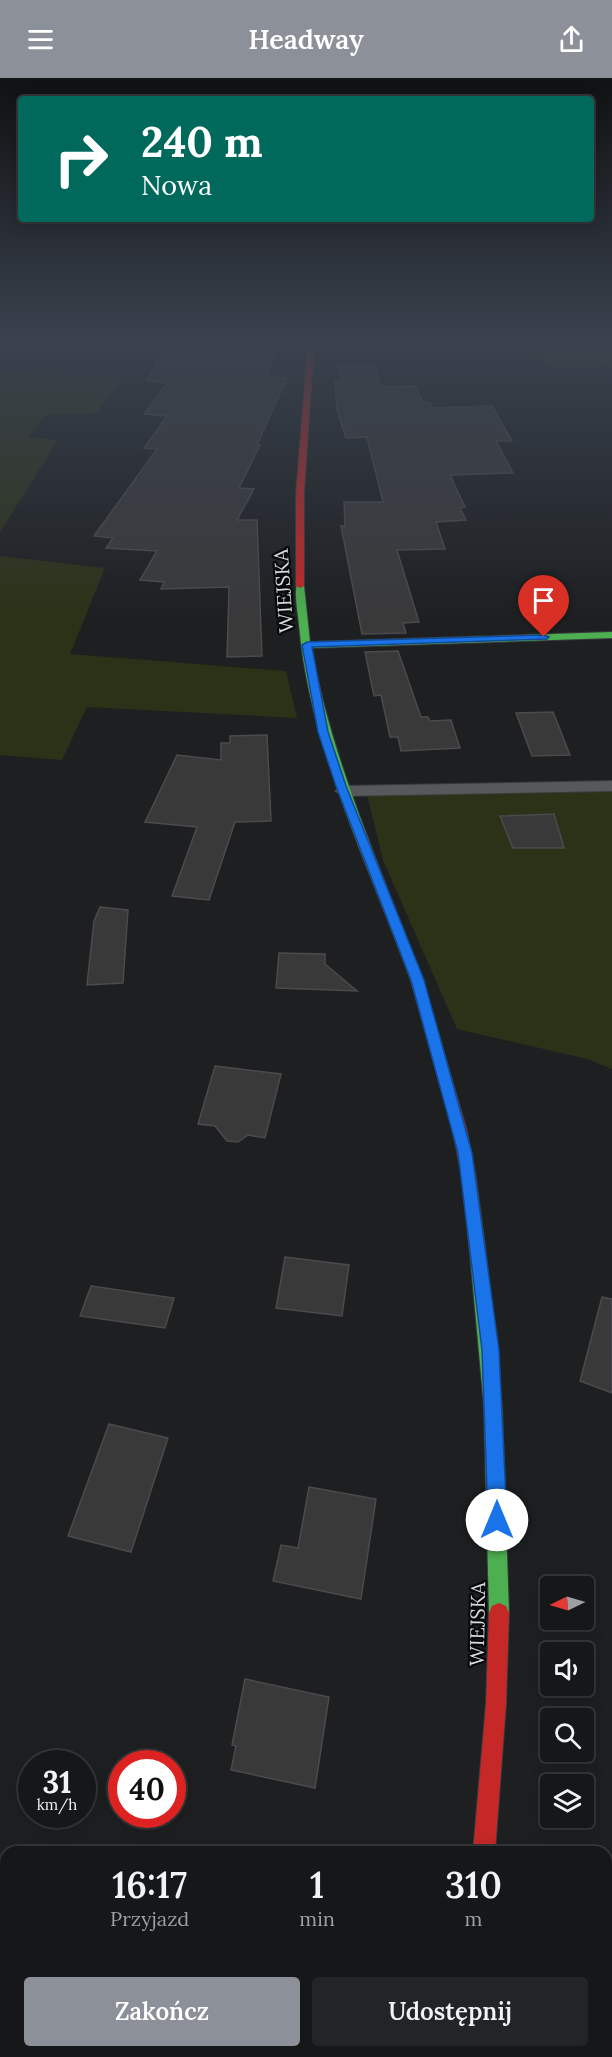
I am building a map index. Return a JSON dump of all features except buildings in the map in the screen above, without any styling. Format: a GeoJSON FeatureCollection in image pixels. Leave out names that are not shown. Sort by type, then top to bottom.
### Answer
{"type":"FeatureCollection","features":[{"type":"Feature","properties":{"kind":"street","name":"WIEJSKA"},"geometry":{"type":"LineString","coordinates":[[305,435],[298,541],[307,645],[323,732],[343,790],[417,980],[465,1153],[490,1350],[497,1476],[494,1757],[485,1846]]}},
{"type":"Feature","properties":{"kind":"street"},"geometry":{"type":"LineString","coordinates":[[307,645],[612,635]]}},
{"type":"Feature","properties":{"kind":"lane"},"geometry":{"type":"LineString","coordinates":[[343,790],[612,786]]}},
{"type":"Feature","properties":{"kind":"green space"},"geometry":{"type":"Polygon","coordinates":[[[0,435],[29,435],[28,437],[58,440],[0,532],[0,435]]]}},
{"type":"Feature","properties":{"kind":"green space"},"geometry":{"type":"Polygon","coordinates":[[[0,556],[105,568],[70,654],[286,671],[297,718],[87,707],[62,760],[0,755],[0,556]]]}},
{"type":"Feature","properties":{"kind":"green space"},"geometry":{"type":"Polygon","coordinates":[[[612,782],[612,1069],[587,1059],[457,1029],[383,860],[367,795],[612,782]]]}},
{"type":"Feature","properties":{"kind":"traffic: fast"},"geometry":{"type":"LineString","coordinates":[[300,586],[305,640],[314,691],[327,740],[343,788],[417,981]]}},
{"type":"Feature","properties":{"kind":"traffic: fast"},"geometry":{"type":"LineString","coordinates":[[307,645],[612,635]]}},
{"type":"Feature","properties":{"kind":"traffic: fast"},"geometry":{"type":"LineString","coordinates":[[478,1254],[493,1407],[499,1613]]}},
{"type":"Feature","properties":{"kind":"traffic: jam"},"geometry":{"type":"LineString","coordinates":[[300,586],[300,494],[304,435]]}},
{"type":"Feature","properties":{"kind":"traffic: jam"},"geometry":{"type":"LineString","coordinates":[[417,981],[460,1131],[469,1178],[478,1254]]}},
{"type":"Feature","properties":{"kind":"traffic: jam"},"geometry":{"type":"LineString","coordinates":[[484,1846],[496,1704],[499,1613]]}},
{"type":"Feature","properties":{"kind":"route"},"geometry":{"type":"LineString","coordinates":[[497,1520],[497,1476],[490,1350],[465,1153],[417,980],[341,786],[323,732],[307,645],[544,637]]}}]}
